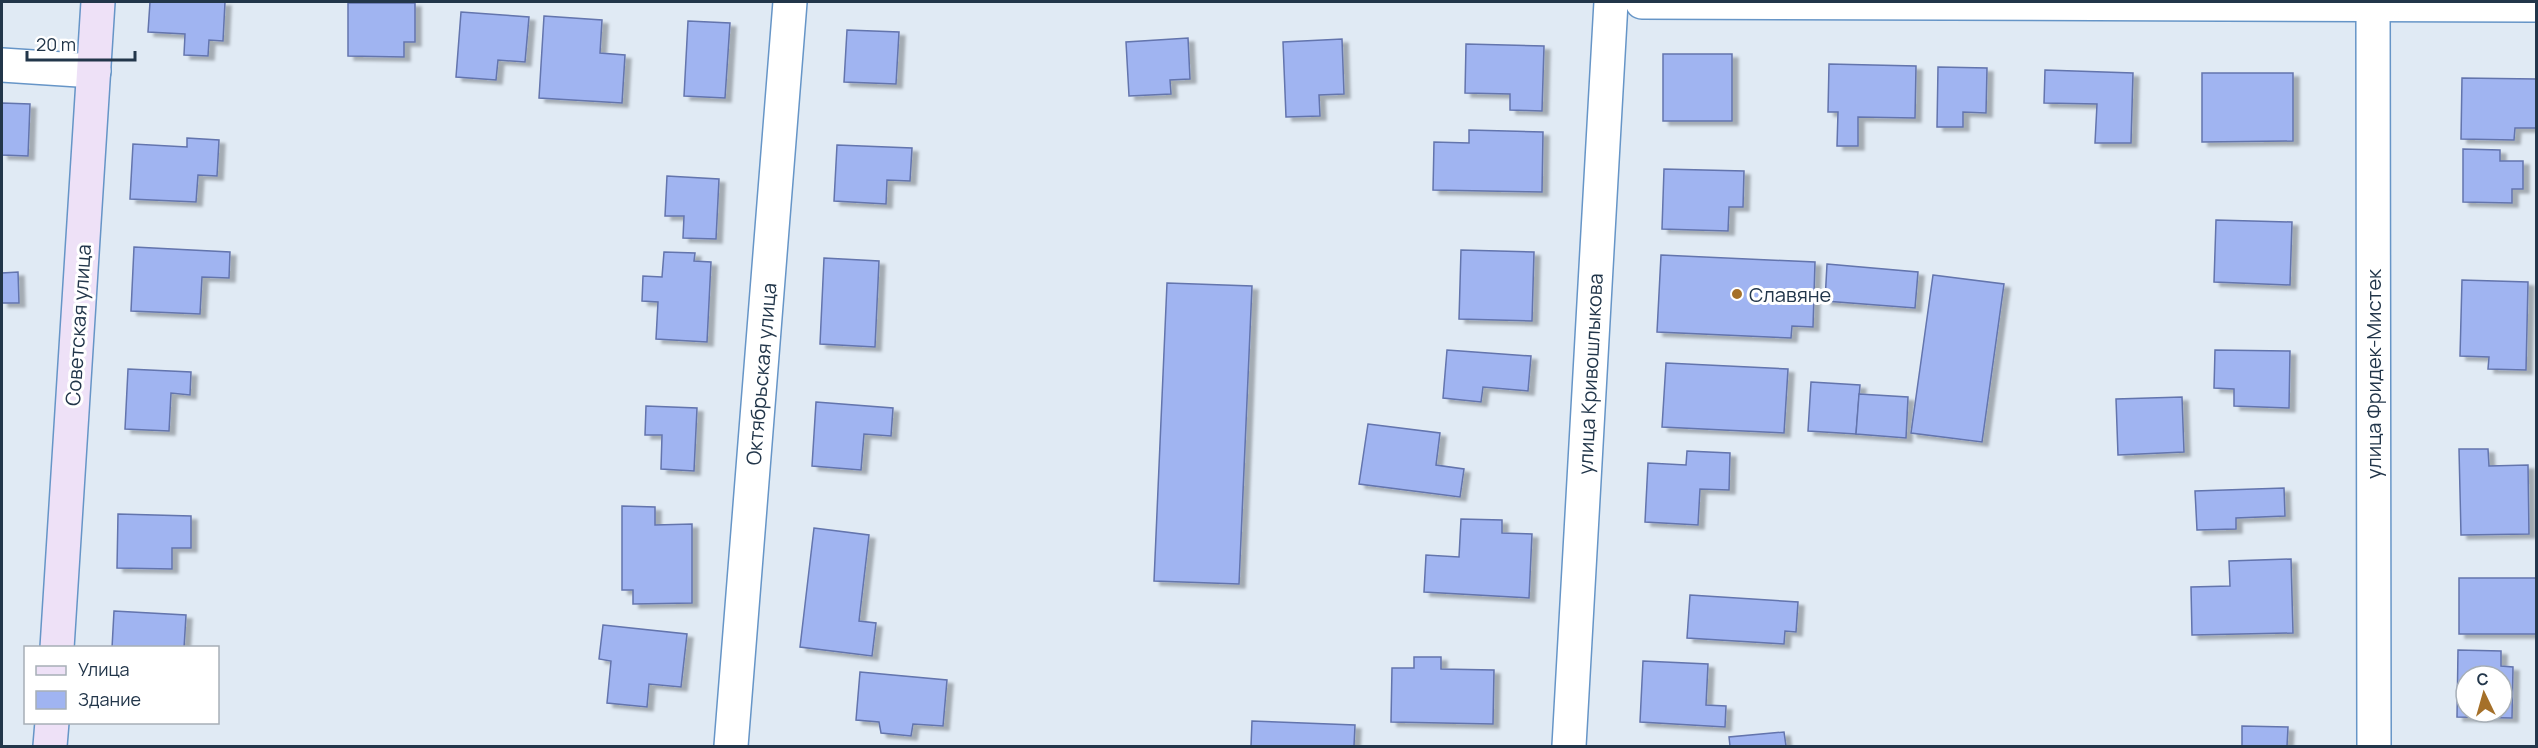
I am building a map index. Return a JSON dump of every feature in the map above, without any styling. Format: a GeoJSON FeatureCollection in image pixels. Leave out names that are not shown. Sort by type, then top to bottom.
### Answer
{"type":"FeatureCollection","features":[{"type":"Feature","properties":{"kind":"main road","name":"Советская улица"},"geometry":{"type":"LineString","coordinates":[[57,646],[98,2]]}},
{"type":"Feature","properties":{"kind":"main road"},"geometry":{"type":"LineString","coordinates":[[51,747],[52,724]]}},
{"type":"Feature","properties":{"kind":"street","name":"Октябрьская улица"},"geometry":{"type":"LineString","coordinates":[[731,747],[790,2]]}},
{"type":"Feature","properties":{"kind":"street","name":"улица Кривошлыкова"},"geometry":{"type":"LineString","coordinates":[[1569,747],[1611,2]]}},
{"type":"Feature","properties":{"kind":"street"},"geometry":{"type":"LineString","coordinates":[[1642,2],[2536,5]]}},
{"type":"Feature","properties":{"kind":"street","name":"улица Фридек-Мистек"},"geometry":{"type":"LineString","coordinates":[[2373,3],[2374,747]]}},
{"type":"Feature","properties":{"kind":"street"},"geometry":{"type":"LineString","coordinates":[[2,65],[94,71]]}},
{"type":"Feature","properties":{"kind":"building"},"geometry":{"type":"Polygon","coordinates":[[[150,2],[225,2],[223,41],[209,40],[208,56],[184,55],[185,34],[148,32],[150,2]]]}},
{"type":"Feature","properties":{"kind":"building"},"geometry":{"type":"Polygon","coordinates":[[[348,3],[415,3],[415,42],[404,42],[404,57],[348,56],[348,3]]]}},
{"type":"Feature","properties":{"kind":"building"},"geometry":{"type":"Polygon","coordinates":[[[461,12],[529,17],[525,62],[498,60],[496,80],[456,77],[461,12]]]}},
{"type":"Feature","properties":{"kind":"building"},"geometry":{"type":"Polygon","coordinates":[[[544,16],[602,20],[600,53],[625,55],[622,103],[539,98],[544,16]]]}},
{"type":"Feature","properties":{"kind":"building"},"geometry":{"type":"Polygon","coordinates":[[[688,21],[730,23],[725,98],[684,96],[688,21]]]}},
{"type":"Feature","properties":{"kind":"building"},"geometry":{"type":"Polygon","coordinates":[[[847,30],[899,32],[896,84],[844,82],[847,30]]]}},
{"type":"Feature","properties":{"kind":"building"},"geometry":{"type":"Polygon","coordinates":[[[1188,38],[1190,79],[1170,80],[1171,94],[1129,96],[1126,42],[1188,38]]]}},
{"type":"Feature","properties":{"kind":"building"},"geometry":{"type":"Polygon","coordinates":[[[1342,39],[1344,94],[1319,95],[1320,116],[1286,117],[1283,42],[1342,39]]]}},
{"type":"Feature","properties":{"kind":"building"},"geometry":{"type":"Polygon","coordinates":[[[1466,44],[1544,46],[1542,111],[1510,110],[1510,94],[1465,93],[1466,44]]]}},
{"type":"Feature","properties":{"kind":"building"},"geometry":{"type":"Polygon","coordinates":[[[1663,54],[1732,54],[1732,121],[1663,121],[1663,54]]]}},
{"type":"Feature","properties":{"kind":"building"},"geometry":{"type":"Polygon","coordinates":[[[1829,64],[1916,66],[1915,118],[1858,117],[1858,146],[1837,146],[1838,112],[1828,112],[1829,64]]]}},
{"type":"Feature","properties":{"kind":"building"},"geometry":{"type":"Polygon","coordinates":[[[1938,67],[1987,68],[1986,113],[1963,112],[1963,127],[1937,127],[1938,67]]]}},
{"type":"Feature","properties":{"kind":"building"},"geometry":{"type":"Polygon","coordinates":[[[2045,70],[2133,73],[2131,143],[2095,143],[2097,104],[2044,103],[2045,70]]]}},
{"type":"Feature","properties":{"kind":"building"},"geometry":{"type":"Polygon","coordinates":[[[2202,73],[2293,73],[2293,141],[2202,142],[2202,73]]]}},
{"type":"Feature","properties":{"kind":"building"},"geometry":{"type":"Polygon","coordinates":[[[2462,78],[2536,79],[2536,128],[2515,128],[2514,140],[2461,139],[2462,78]]]}},
{"type":"Feature","properties":{"kind":"building"},"geometry":{"type":"Polygon","coordinates":[[[2,103],[30,104],[28,156],[2,155],[2,103]]]}},
{"type":"Feature","properties":{"kind":"building"},"geometry":{"type":"Polygon","coordinates":[[[1469,130],[1543,132],[1542,192],[1433,190],[1434,142],[1469,143],[1469,130]]]}},
{"type":"Feature","properties":{"kind":"building"},"geometry":{"type":"Polygon","coordinates":[[[187,138],[219,140],[217,176],[198,175],[196,202],[130,199],[133,144],[187,147],[187,138]]]}},
{"type":"Feature","properties":{"kind":"building"},"geometry":{"type":"Polygon","coordinates":[[[837,145],[912,148],[910,181],[887,180],[886,204],[834,201],[837,145]]]}},
{"type":"Feature","properties":{"kind":"building"},"geometry":{"type":"Polygon","coordinates":[[[2463,149],[2500,150],[2500,161],[2523,161],[2523,189],[2512,189],[2512,203],[2463,202],[2463,149]]]}},
{"type":"Feature","properties":{"kind":"building"},"geometry":{"type":"Polygon","coordinates":[[[1664,169],[1744,171],[1743,207],[1729,207],[1728,231],[1662,229],[1664,169]]]}},
{"type":"Feature","properties":{"kind":"building"},"geometry":{"type":"Polygon","coordinates":[[[667,176],[719,179],[716,239],[683,238],[684,216],[665,216],[667,176]]]}},
{"type":"Feature","properties":{"kind":"building"},"geometry":{"type":"Polygon","coordinates":[[[2216,220],[2292,222],[2290,285],[2214,282],[2216,220]]]}},
{"type":"Feature","properties":{"kind":"building"},"geometry":{"type":"Polygon","coordinates":[[[134,247],[230,252],[229,278],[202,277],[200,314],[131,311],[134,247]]]}},
{"type":"Feature","properties":{"kind":"building"},"geometry":{"type":"Polygon","coordinates":[[[1461,250],[1534,252],[1532,321],[1459,319],[1461,250]]]}},
{"type":"Feature","properties":{"kind":"building"},"geometry":{"type":"Polygon","coordinates":[[[664,252],[695,253],[694,261],[711,262],[707,342],[656,339],[658,302],[642,301],[643,276],[662,277],[664,252]]]}},
{"type":"Feature","properties":{"kind":"building","name":"Славяне"},"geometry":{"type":"Polygon","coordinates":[[[1661,255],[1815,262],[1813,327],[1792,326],[1791,338],[1657,332],[1661,255]]]}},
{"type":"Feature","properties":{"kind":"building"},"geometry":{"type":"Polygon","coordinates":[[[824,258],[879,261],[875,347],[820,344],[824,258]]]}},
{"type":"Feature","properties":{"kind":"building"},"geometry":{"type":"Polygon","coordinates":[[[1827,264],[1918,272],[1915,308],[1825,301],[1827,264]]]}},
{"type":"Feature","properties":{"kind":"building"},"geometry":{"type":"Polygon","coordinates":[[[18,272],[19,303],[2,303],[2,273],[18,272]]]}},
{"type":"Feature","properties":{"kind":"building"},"geometry":{"type":"Polygon","coordinates":[[[1933,275],[2004,284],[1982,442],[1911,433],[1933,275]]]}},
{"type":"Feature","properties":{"kind":"building"},"geometry":{"type":"Polygon","coordinates":[[[2462,280],[2528,282],[2526,370],[2488,369],[2489,357],[2460,356],[2462,280]]]}},
{"type":"Feature","properties":{"kind":"building"},"geometry":{"type":"Polygon","coordinates":[[[1167,283],[1252,286],[1239,584],[1154,581],[1167,283]]]}},
{"type":"Feature","properties":{"kind":"building"},"geometry":{"type":"Polygon","coordinates":[[[1447,350],[1531,356],[1528,391],[1483,387],[1481,402],[1443,398],[1447,350]]]}},
{"type":"Feature","properties":{"kind":"building"},"geometry":{"type":"Polygon","coordinates":[[[2215,350],[2290,351],[2289,408],[2234,406],[2234,389],[2214,388],[2215,350]]]}},
{"type":"Feature","properties":{"kind":"building"},"geometry":{"type":"Polygon","coordinates":[[[1666,363],[1788,369],[1784,433],[1662,427],[1666,363]]]}},
{"type":"Feature","properties":{"kind":"building"},"geometry":{"type":"Polygon","coordinates":[[[128,369],[191,372],[190,395],[171,393],[169,431],[125,429],[128,369]]]}},
{"type":"Feature","properties":{"kind":"building"},"geometry":{"type":"Polygon","coordinates":[[[1811,382],[1860,385],[1856,434],[1808,431],[1811,382]]]}},
{"type":"Feature","properties":{"kind":"building"},"geometry":{"type":"Polygon","coordinates":[[[1859,394],[1908,397],[1906,438],[1856,434],[1859,394]]]}},
{"type":"Feature","properties":{"kind":"building"},"geometry":{"type":"Polygon","coordinates":[[[2182,397],[2184,452],[2118,455],[2116,399],[2182,397]]]}},
{"type":"Feature","properties":{"kind":"building"},"geometry":{"type":"Polygon","coordinates":[[[816,402],[893,408],[891,436],[864,434],[861,470],[812,466],[816,402]]]}},
{"type":"Feature","properties":{"kind":"building"},"geometry":{"type":"Polygon","coordinates":[[[646,406],[697,408],[694,471],[661,469],[662,435],[645,435],[646,406]]]}},
{"type":"Feature","properties":{"kind":"building"},"geometry":{"type":"Polygon","coordinates":[[[1368,424],[1440,433],[1436,465],[1464,469],[1460,497],[1359,484],[1368,424]]]}},
{"type":"Feature","properties":{"kind":"building"},"geometry":{"type":"Polygon","coordinates":[[[2459,449],[2488,449],[2489,466],[2528,465],[2529,534],[2461,535],[2459,449]]]}},
{"type":"Feature","properties":{"kind":"building"},"geometry":{"type":"Polygon","coordinates":[[[1687,451],[1730,453],[1729,490],[1700,489],[1698,525],[1645,522],[1648,463],[1686,465],[1687,451]]]}},
{"type":"Feature","properties":{"kind":"building"},"geometry":{"type":"Polygon","coordinates":[[[2284,488],[2285,516],[2236,518],[2236,529],[2197,530],[2195,491],[2284,488]]]}},
{"type":"Feature","properties":{"kind":"building"},"geometry":{"type":"Polygon","coordinates":[[[622,506],[655,507],[655,525],[692,524],[692,603],[633,604],[633,590],[622,590],[622,506]]]}},
{"type":"Feature","properties":{"kind":"building"},"geometry":{"type":"Polygon","coordinates":[[[118,514],[191,516],[191,548],[172,548],[172,569],[117,568],[118,514]]]}},
{"type":"Feature","properties":{"kind":"building"},"geometry":{"type":"Polygon","coordinates":[[[1461,519],[1502,520],[1502,533],[1532,534],[1529,598],[1424,592],[1426,555],[1459,557],[1461,519]]]}},
{"type":"Feature","properties":{"kind":"building"},"geometry":{"type":"Polygon","coordinates":[[[814,528],[869,535],[859,621],[876,623],[872,656],[800,647],[814,528]]]}},
{"type":"Feature","properties":{"kind":"building"},"geometry":{"type":"Polygon","coordinates":[[[2291,559],[2293,633],[2192,635],[2191,587],[2230,586],[2229,561],[2291,559]]]}},
{"type":"Feature","properties":{"kind":"building"},"geometry":{"type":"Polygon","coordinates":[[[2459,578],[2536,578],[2536,634],[2459,634],[2459,578]]]}},
{"type":"Feature","properties":{"kind":"building"},"geometry":{"type":"Polygon","coordinates":[[[1690,595],[1798,602],[1796,632],[1785,631],[1784,644],[1687,638],[1690,595]]]}},
{"type":"Feature","properties":{"kind":"building"},"geometry":{"type":"Polygon","coordinates":[[[114,611],[186,615],[184,646],[112,646],[114,611]]]}},
{"type":"Feature","properties":{"kind":"building"},"geometry":{"type":"Polygon","coordinates":[[[603,625],[687,634],[681,687],[649,684],[647,707],[607,703],[611,661],[599,659],[603,625]]]}},
{"type":"Feature","properties":{"kind":"building"},"geometry":{"type":"Polygon","coordinates":[[[2458,650],[2501,651],[2501,664],[2458,664],[2458,650]]]}},
{"type":"Feature","properties":{"kind":"building"},"geometry":{"type":"Polygon","coordinates":[[[1414,657],[1441,657],[1441,669],[1494,670],[1493,724],[1391,722],[1392,668],[1414,668],[1414,657]]]}},
{"type":"Feature","properties":{"kind":"building"},"geometry":{"type":"Polygon","coordinates":[[[1643,661],[1708,664],[1706,705],[1726,706],[1725,727],[1640,722],[1643,661]]]}},
{"type":"Feature","properties":{"kind":"building"},"geometry":{"type":"Polygon","coordinates":[[[860,672],[947,680],[943,726],[913,724],[911,736],[881,733],[879,722],[856,720],[860,672]]]}},
{"type":"Feature","properties":{"kind":"building"},"geometry":{"type":"Polygon","coordinates":[[[1252,721],[1355,725],[1354,746],[1251,746],[1252,721]]]}},
{"type":"Feature","properties":{"kind":"building"},"geometry":{"type":"Polygon","coordinates":[[[2242,726],[2288,727],[2287,746],[2242,746],[2242,726]]]}},
{"type":"Feature","properties":{"kind":"building"},"geometry":{"type":"Polygon","coordinates":[[[1784,732],[1786,746],[1730,746],[1729,737],[1784,732]]]}},
{"type":"Feature","properties":{"kind":"place","name":"Славяне"},"geometry":{"type":"Point","coordinates":[1737,294]}}]}
